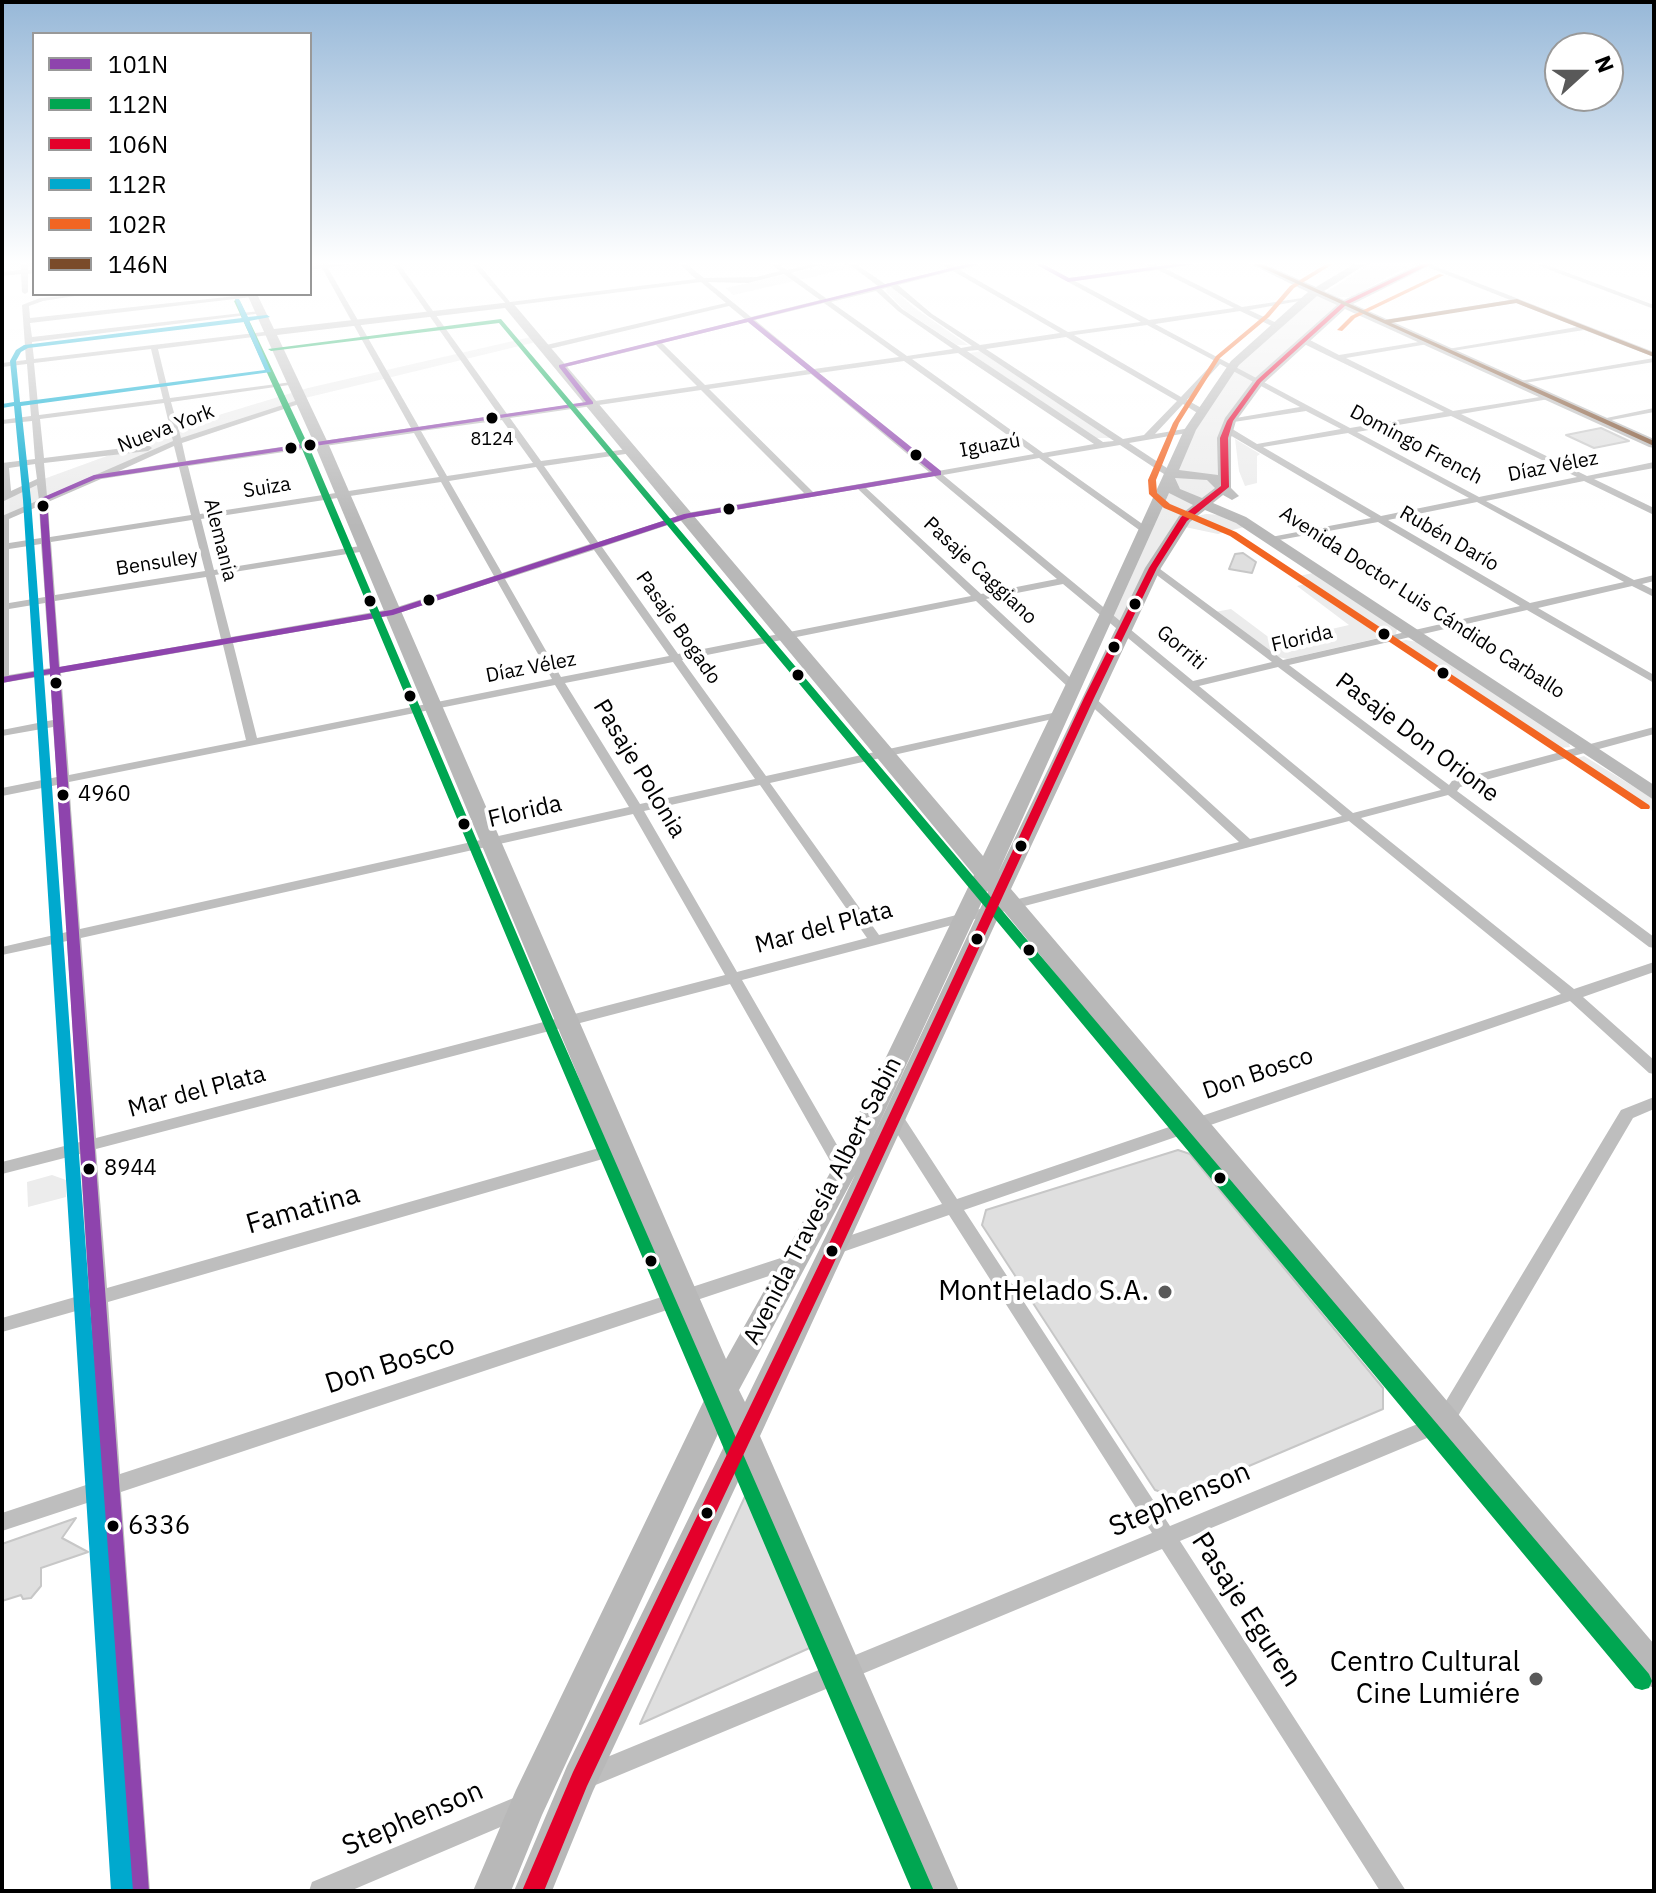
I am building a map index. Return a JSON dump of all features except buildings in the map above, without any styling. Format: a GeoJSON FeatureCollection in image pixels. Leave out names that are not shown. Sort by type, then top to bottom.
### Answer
{"type":"FeatureCollection","features":[{"type":"Feature","properties":{"kind":"main road"},"geometry":{"type":"LineString","coordinates":[[276,349],[321,443],[565,1020],[940,1891]]}},
{"type":"Feature","properties":{"kind":"main road"},"geometry":{"type":"LineString","coordinates":[[546,349],[985,873],[1001,901],[1196,1123],[1654,1671]]}},
{"type":"Feature","properties":{"kind":"main road","name":"Avenida Travesía Albert Sabin"},"geometry":{"type":"LineString","coordinates":[[533,1891],[580,1779],[1001,901],[1081,692],[1107,614],[1190,430],[1220,386],[1226,364],[1247,349]]}},
{"type":"Feature","properties":{"kind":"main road"},"geometry":{"type":"LineString","coordinates":[[1182,495],[1201,497],[1221,491],[1228,425],[1259,381],[1295,349]]}},
{"type":"Feature","properties":{"kind":"main road"},"geometry":{"type":"LineString","coordinates":[[1446,350],[1654,444]]}},
{"type":"Feature","properties":{"kind":"main road"},"geometry":{"type":"LineString","coordinates":[[1220,386],[1238,387],[1249,393]]}},
{"type":"Feature","properties":{"kind":"main road","name":"Avenida Doctor Luis Cándido Carballo"},"geometry":{"type":"LineString","coordinates":[[1276,539],[1221,491],[1216,478],[1204,474],[1168,478],[1169,488],[1276,539],[1593,747],[1654,794]]}},
{"type":"Feature","properties":{"kind":"main road","name":"Avenida Travesía Albert Sabin"},"geometry":{"type":"LineString","coordinates":[[492,1891],[529,1803],[724,1390],[844,1171],[1057,715],[1081,692],[1124,627],[1153,568],[1184,519],[1221,491]]}},
{"type":"Feature","properties":{"kind":"main road","name":"Avenida Doctor Luis Cándido Carballo"},"geometry":{"type":"LineString","coordinates":[[1593,747],[1654,780]]}},
{"type":"Feature","properties":{"kind":"street"},"geometry":{"type":"LineString","coordinates":[[28,349],[46,540],[138,1891]]}},
{"type":"Feature","properties":{"kind":"street"},"geometry":{"type":"LineString","coordinates":[[2,365],[142,349]]}},
{"type":"Feature","properties":{"kind":"street","name":"Alemania"},"geometry":{"type":"LineString","coordinates":[[154,349],[252,742]]}},
{"type":"Feature","properties":{"kind":"street","name":"Pasaje Polonia"},"geometry":{"type":"LineString","coordinates":[[371,349],[498,577],[637,809],[844,1171]]}},
{"type":"Feature","properties":{"kind":"street","name":"Pasaje Bogado"},"geometry":{"type":"LineString","coordinates":[[456,349],[536,465],[598,545],[875,939]]}},
{"type":"Feature","properties":{"kind":"street"},"geometry":{"type":"LineString","coordinates":[[561,366],[628,349]]}},
{"type":"Feature","properties":{"kind":"street"},"geometry":{"type":"LineString","coordinates":[[664,349],[811,495]]}},
{"type":"Feature","properties":{"kind":"street","name":"Gorriti"},"geometry":{"type":"LineString","coordinates":[[785,349],[1351,817],[1572,995],[1654,1069]]}},
{"type":"Feature","properties":{"kind":"street"},"geometry":{"type":"LineString","coordinates":[[893,349],[1145,530]]}},
{"type":"Feature","properties":{"kind":"street"},"geometry":{"type":"LineString","coordinates":[[94,477],[957,349]]}},
{"type":"Feature","properties":{"kind":"street"},"geometry":{"type":"LineString","coordinates":[[960,349],[1101,445]]}},
{"type":"Feature","properties":{"kind":"street"},"geometry":{"type":"LineString","coordinates":[[982,349],[1122,442],[1168,478]]}},
{"type":"Feature","properties":{"kind":"street"},"geometry":{"type":"LineString","coordinates":[[1092,349],[1202,412]]}},
{"type":"Feature","properties":{"kind":"street","name":"Domingo French"},"geometry":{"type":"LineString","coordinates":[[1198,349],[1654,594]]}},
{"type":"Feature","properties":{"kind":"street"},"geometry":{"type":"LineString","coordinates":[[1322,349],[1654,512]]}},
{"type":"Feature","properties":{"kind":"street"},"geometry":{"type":"LineString","coordinates":[[1337,357],[1383,349]]}},
{"type":"Feature","properties":{"kind":"street"},"geometry":{"type":"LineString","coordinates":[[1446,350],[1450,349]]}},
{"type":"Feature","properties":{"kind":"street"},"geometry":{"type":"LineString","coordinates":[[1634,349],[1654,358]]}},
{"type":"Feature","properties":{"kind":"street"},"geometry":{"type":"LineString","coordinates":[[1518,382],[1654,358]]}},
{"type":"Feature","properties":{"kind":"street"},"geometry":{"type":"LineString","coordinates":[[1147,437],[1181,401],[1226,364]]}},
{"type":"Feature","properties":{"kind":"street"},"geometry":{"type":"LineString","coordinates":[[2,422],[292,384]]}},
{"type":"Feature","properties":{"kind":"street"},"geometry":{"type":"LineString","coordinates":[[1257,446],[1549,397]]}},
{"type":"Feature","properties":{"kind":"street","name":"Nueva York"},"geometry":{"type":"LineString","coordinates":[[3,518],[166,446],[301,402]]}},
{"type":"Feature","properties":{"kind":"street"},"geometry":{"type":"LineString","coordinates":[[1228,425],[1309,408]]}},
{"type":"Feature","properties":{"kind":"street"},"geometry":{"type":"LineString","coordinates":[[1601,420],[1654,410]]}},
{"type":"Feature","properties":{"kind":"street","name":"Rubén Darío"},"geometry":{"type":"LineString","coordinates":[[1228,425],[1257,446],[1654,680]]}},
{"type":"Feature","properties":{"kind":"street","name":"Iguazú"},"geometry":{"type":"LineString","coordinates":[[3,680],[393,612],[687,516],[1190,430]]}},
{"type":"Feature","properties":{"kind":"street"},"geometry":{"type":"LineString","coordinates":[[41,480],[4,498],[3,466],[166,446]]}},
{"type":"Feature","properties":{"kind":"street","name":"Suiza"},"geometry":{"type":"LineString","coordinates":[[3,547],[632,450]]}},
{"type":"Feature","properties":{"kind":"street","name":"Díaz Vélez"},"geometry":{"type":"LineString","coordinates":[[1276,539],[1654,465]]}},
{"type":"Feature","properties":{"kind":"street","name":"Pasaje Caggiano"},"geometry":{"type":"LineString","coordinates":[[859,486],[1247,843]]}},
{"type":"Feature","properties":{"kind":"street"},"geometry":{"type":"LineString","coordinates":[[3,518],[3,680]]}},
{"type":"Feature","properties":{"kind":"street","name":"Bensuley"},"geometry":{"type":"LineString","coordinates":[[2,607],[366,548]]}},
{"type":"Feature","properties":{"kind":"street","name":"Pasaje Don Orione"},"geometry":{"type":"LineString","coordinates":[[1153,568],[1654,944]]}},
{"type":"Feature","properties":{"kind":"street","name":"Florida"},"geometry":{"type":"LineString","coordinates":[[1192,684],[1654,578]]}},
{"type":"Feature","properties":{"kind":"street","name":"Díaz Vélez"},"geometry":{"type":"LineString","coordinates":[[2,792],[1067,580]]}},
{"type":"Feature","properties":{"kind":"street","name":"Florida"},"geometry":{"type":"LineString","coordinates":[[2,951],[1057,715]]}},
{"type":"Feature","properties":{"kind":"street"},"geometry":{"type":"LineString","coordinates":[[2,733],[58,723]]}},
{"type":"Feature","properties":{"kind":"street","name":"Mar del Plata"},"geometry":{"type":"LineString","coordinates":[[2,1168],[966,915],[1001,901],[1451,791],[1456,784],[1654,730]]}},
{"type":"Feature","properties":{"kind":"street","name":"Don Bosco"},"geometry":{"type":"LineString","coordinates":[[834,1248],[1654,967]]}},
{"type":"Feature","properties":{"kind":"street"},"geometry":{"type":"LineString","coordinates":[[1444,1422],[1627,1114],[1654,1103]]}},
{"type":"Feature","properties":{"kind":"street","name":"Pasaje Eguren"},"geometry":{"type":"LineString","coordinates":[[895,1117],[1394,1891]]}},
{"type":"Feature","properties":{"kind":"street","name":"Famatina"},"geometry":{"type":"LineString","coordinates":[[2,1325],[620,1148]]}},
{"type":"Feature","properties":{"kind":"street","name":"Don Bosco"},"geometry":{"type":"LineString","coordinates":[[2,1522],[796,1260]]}},
{"type":"Feature","properties":{"kind":"street","name":"Stephenson"},"geometry":{"type":"LineString","coordinates":[[580,1779],[1444,1422]]}},
{"type":"Feature","properties":{"kind":"street","name":"Stephenson"},"geometry":{"type":"LineString","coordinates":[[321,1891],[529,1803]]}},
{"type":"Feature","properties":{"kind":"shaded area"},"geometry":{"type":"Polygon","coordinates":[[[477,349],[506,349],[301,399],[177,442],[2,519],[2,499],[41,480],[222,414],[308,388],[477,349]]]}},
{"type":"Feature","properties":{"kind":"shaded area"},"geometry":{"type":"Polygon","coordinates":[[[1251,349],[1294,349],[1259,381],[1230,421],[1227,479],[1196,509],[1124,627],[1107,614],[1158,498],[1231,367],[1251,349]]]}},
{"type":"Feature","properties":{"kind":"shaded area"},"geometry":{"type":"Polygon","coordinates":[[[981,351],[1111,438],[1095,438],[970,353],[981,351]]]}},
{"type":"Feature","properties":{"kind":"shaded area"},"geometry":{"type":"Polygon","coordinates":[[[1235,439],[1260,454],[1257,456],[1257,483],[1245,486],[1239,471],[1235,439]]]}},
{"type":"Feature","properties":{"kind":"shaded area"},"geometry":{"type":"Polygon","coordinates":[[[1221,515],[1244,527],[1218,534],[1185,527],[1197,516],[1221,515]]]}},
{"type":"Feature","properties":{"kind":"shaded area"},"geometry":{"type":"Polygon","coordinates":[[[1313,573],[1397,629],[1396,634],[1287,659],[1275,656],[1215,612],[1231,609],[1275,642],[1349,625],[1297,586],[1308,583],[1299,576],[1313,573]]]}},
{"type":"Feature","properties":{"kind":"shaded area"},"geometry":{"type":"Polygon","coordinates":[[[1401,641],[1417,642],[1569,743],[1570,747],[1560,748],[1401,641]]]}},
{"type":"Feature","properties":{"kind":"shaded area"},"geometry":{"type":"Polygon","coordinates":[[[1584,756],[1654,799],[1654,812],[1574,759],[1584,756]]]}},
{"type":"Feature","properties":{"kind":"shaded area"},"geometry":{"type":"Polygon","coordinates":[[[52,1175],[66,1180],[66,1197],[28,1207],[27,1182],[52,1175]]]}},
{"type":"Feature","properties":{"kind":"transit line","name":"112R"},"geometry":{"type":"LineString","coordinates":[[21,349],[13,361],[27,500],[122,1891]]}},
{"type":"Feature","properties":{"kind":"transit line","name":"112R"},"geometry":{"type":"LineString","coordinates":[[2,406],[269,371],[259,349]]}},
{"type":"Feature","properties":{"kind":"transit line","name":"112N"},"geometry":{"type":"LineString","coordinates":[[260,349],[306,449],[550,1026],[923,1891]]}},
{"type":"Feature","properties":{"kind":"transit line","name":"112N"},"geometry":{"type":"LineString","coordinates":[[525,349],[1642,1681]]}},
{"type":"Feature","properties":{"kind":"transit line","name":"101N"},"geometry":{"type":"LineString","coordinates":[[591,403],[561,366],[629,349]]}},
{"type":"Feature","properties":{"kind":"transit line","name":"101N"},"geometry":{"type":"LineString","coordinates":[[785,349],[938,473]]}},
{"type":"Feature","properties":{"kind":"transit line","name":"102R"},"geometry":{"type":"LineString","coordinates":[[1227,349],[1218,357],[1176,423],[1152,480],[1153,494],[1167,506],[1233,534],[1645,807]]}},
{"type":"Feature","properties":{"kind":"transit line","name":"106N"},"geometry":{"type":"LineString","coordinates":[[533,1891],[580,1779],[834,1248],[1089,698],[1153,568],[1184,519],[1225,487],[1224,438],[1230,421],[1259,381],[1294,349]]}},
{"type":"Feature","properties":{"kind":"transit line","name":"146N"},"geometry":{"type":"LineString","coordinates":[[1445,349],[1654,444]]}},
{"type":"Feature","properties":{"kind":"transit line","name":"146N"},"geometry":{"type":"LineString","coordinates":[[1640,349],[1654,355]]}},
{"type":"Feature","properties":{"kind":"transit line","name":"101N"},"geometry":{"type":"LineString","coordinates":[[138,1891],[43,499],[94,477],[591,403]]}},
{"type":"Feature","properties":{"kind":"transit line","name":"101N"},"geometry":{"type":"LineString","coordinates":[[2,680],[393,612],[687,516],[938,473]]}},
{"type":"Feature","properties":{"kind":"place","name":"8124"},"geometry":{"type":"Point","coordinates":[492,418]}},
{"type":"Feature","properties":{"kind":"place","name":"4960"},"geometry":{"type":"Point","coordinates":[63,795]}},
{"type":"Feature","properties":{"kind":"place","name":"8944"},"geometry":{"type":"Point","coordinates":[89,1169]}},
{"type":"Feature","properties":{"kind":"place","name":"MontHelado S.A."},"geometry":{"type":"Point","coordinates":[1165,1292]}},
{"type":"Feature","properties":{"kind":"place","name":"6336"},"geometry":{"type":"Point","coordinates":[113,1526]}},
{"type":"Feature","properties":{"kind":"place","name":"Centro Cultural Cine Lumiére"},"geometry":{"type":"Point","coordinates":[1536,1679]}}]}
